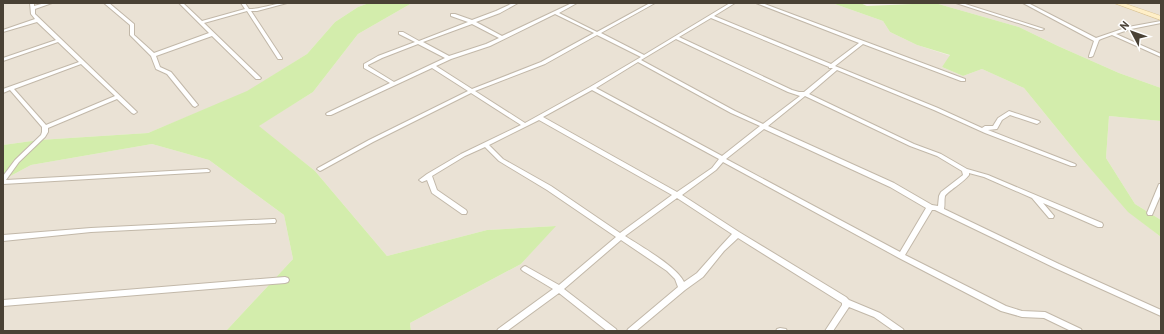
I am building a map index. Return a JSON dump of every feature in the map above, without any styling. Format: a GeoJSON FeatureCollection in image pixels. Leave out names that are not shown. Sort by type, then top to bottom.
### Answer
{"type":"FeatureCollection","features":[{"type":"Feature","properties":{"kind":"street"},"geometry":{"type":"LineString","coordinates":[[50,3],[32,5],[34,14],[38,20],[134,112]]}},
{"type":"Feature","properties":{"kind":"street"},"geometry":{"type":"LineString","coordinates":[[106,3],[132,25],[132,35],[153,55],[158,68],[169,73],[195,105]]}},
{"type":"Feature","properties":{"kind":"street"},"geometry":{"type":"LineString","coordinates":[[181,3],[258,78]]}},
{"type":"Feature","properties":{"kind":"street"},"geometry":{"type":"LineString","coordinates":[[243,3],[280,58]]}},
{"type":"Feature","properties":{"kind":"street"},"geometry":{"type":"LineString","coordinates":[[202,22],[247,10],[257,10],[284,3]]}},
{"type":"Feature","properties":{"kind":"street"},"geometry":{"type":"LineString","coordinates":[[395,84],[366,67],[366,64],[516,3]]}},
{"type":"Feature","properties":{"kind":"street"},"geometry":{"type":"LineString","coordinates":[[329,114],[449,58],[477,49],[502,38],[575,3]]}},
{"type":"Feature","properties":{"kind":"street"},"geometry":{"type":"LineString","coordinates":[[320,169],[371,141],[473,90],[543,62],[653,3]]}},
{"type":"Feature","properties":{"kind":"street"},"geometry":{"type":"LineString","coordinates":[[422,180],[463,155],[525,125],[592,88],[733,3]]}},
{"type":"Feature","properties":{"kind":"street"},"geometry":{"type":"LineString","coordinates":[[758,3],[963,80]]}},
{"type":"Feature","properties":{"kind":"street"},"geometry":{"type":"LineString","coordinates":[[958,3],[1042,29]]}},
{"type":"Feature","properties":{"kind":"street"},"geometry":{"type":"LineString","coordinates":[[1025,3],[1097,40],[1130,28],[1161,22]]}},
{"type":"Feature","properties":{"kind":"street"},"geometry":{"type":"LineString","coordinates":[[1117,3],[1161,18]]}},
{"type":"Feature","properties":{"kind":"street"},"geometry":{"type":"LineString","coordinates":[[556,13],[644,56]]}},
{"type":"Feature","properties":{"kind":"street"},"geometry":{"type":"LineString","coordinates":[[453,14],[502,38]]}},
{"type":"Feature","properties":{"kind":"street"},"geometry":{"type":"LineString","coordinates":[[712,17],[833,68],[936,109],[962,122],[982,128],[1073,165]]}},
{"type":"Feature","properties":{"kind":"street"},"geometry":{"type":"LineString","coordinates":[[3,31],[38,20]]}},
{"type":"Feature","properties":{"kind":"street"},"geometry":{"type":"LineString","coordinates":[[401,33],[449,58]]}},
{"type":"Feature","properties":{"kind":"street"},"geometry":{"type":"LineString","coordinates":[[153,55],[212,34]]}},
{"type":"Feature","properties":{"kind":"street"},"geometry":{"type":"LineString","coordinates":[[1114,35],[1161,56]]}},
{"type":"Feature","properties":{"kind":"street"},"geometry":{"type":"LineString","coordinates":[[677,38],[790,91],[805,94],[912,145],[938,155],[965,170],[986,176],[1100,225]]}},
{"type":"Feature","properties":{"kind":"street"},"geometry":{"type":"LineString","coordinates":[[3,60],[59,40]]}},
{"type":"Feature","properties":{"kind":"street"},"geometry":{"type":"LineString","coordinates":[[1091,56],[1097,40]]}},
{"type":"Feature","properties":{"kind":"street"},"geometry":{"type":"LineString","coordinates":[[502,331],[559,290],[621,236],[714,169],[722,159],[805,94],[862,43]]}},
{"type":"Feature","properties":{"kind":"street"},"geometry":{"type":"LineString","coordinates":[[637,60],[734,112],[765,125],[892,185],[930,207],[941,209],[1007,241],[1014,247],[1161,313]]}},
{"type":"Feature","properties":{"kind":"street"},"geometry":{"type":"LineString","coordinates":[[3,91],[83,62]]}},
{"type":"Feature","properties":{"kind":"street"},"geometry":{"type":"LineString","coordinates":[[433,66],[473,90],[525,125]]}},
{"type":"Feature","properties":{"kind":"street"},"geometry":{"type":"LineString","coordinates":[[3,181],[17,161],[46,132],[45,127],[11,88]]}},
{"type":"Feature","properties":{"kind":"street"},"geometry":{"type":"LineString","coordinates":[[592,88],[901,256],[1012,312],[1022,314],[1041,314],[1078,331]]}},
{"type":"Feature","properties":{"kind":"street"},"geometry":{"type":"LineString","coordinates":[[45,127],[118,97]]}},
{"type":"Feature","properties":{"kind":"street"},"geometry":{"type":"LineString","coordinates":[[982,128],[995,128],[1000,119],[1008,113],[1037,122]]}},
{"type":"Feature","properties":{"kind":"street"},"geometry":{"type":"LineString","coordinates":[[538,117],[677,195],[846,302],[877,315],[900,331]]}},
{"type":"Feature","properties":{"kind":"street"},"geometry":{"type":"LineString","coordinates":[[486,145],[501,160],[549,188],[669,269],[678,276],[682,288]]}},
{"type":"Feature","properties":{"kind":"street"},"geometry":{"type":"LineString","coordinates":[[941,209],[942,196],[962,180],[966,175],[965,170]]}},
{"type":"Feature","properties":{"kind":"street"},"geometry":{"type":"LineString","coordinates":[[3,181],[207,171]]}},
{"type":"Feature","properties":{"kind":"street"},"geometry":{"type":"LineString","coordinates":[[430,175],[434,191],[464,212]]}},
{"type":"Feature","properties":{"kind":"street"},"geometry":{"type":"LineString","coordinates":[[1150,213],[1161,186]]}},
{"type":"Feature","properties":{"kind":"street"},"geometry":{"type":"LineString","coordinates":[[1032,196],[1051,216]]}},
{"type":"Feature","properties":{"kind":"street"},"geometry":{"type":"LineString","coordinates":[[901,256],[930,207]]}},
{"type":"Feature","properties":{"kind":"street"},"geometry":{"type":"LineString","coordinates":[[3,238],[99,230],[273,221]]}},
{"type":"Feature","properties":{"kind":"street"},"geometry":{"type":"LineString","coordinates":[[631,331],[682,288],[700,275],[737,234]]}},
{"type":"Feature","properties":{"kind":"street"},"geometry":{"type":"LineString","coordinates":[[525,269],[559,290],[613,331]]}},
{"type":"Feature","properties":{"kind":"street"},"geometry":{"type":"LineString","coordinates":[[3,303],[285,280]]}},
{"type":"Feature","properties":{"kind":"street"},"geometry":{"type":"LineString","coordinates":[[829,331],[846,306],[846,302]]}},
{"type":"Feature","properties":{"kind":"shaded area"},"geometry":{"type":"Polygon","coordinates":[[[3,3],[369,3],[358,7],[335,22],[307,54],[247,92],[148,133],[39,140],[3,145],[3,3]]]}},
{"type":"Feature","properties":{"kind":"shaded area"},"geometry":{"type":"Polygon","coordinates":[[[412,3],[832,3],[883,21],[890,32],[917,45],[951,56],[942,67],[963,76],[982,69],[1024,88],[1081,158],[1128,211],[1161,237],[1161,331],[411,331],[410,323],[521,264],[555,226],[487,230],[387,256],[315,171],[258,126],[313,92],[358,34],[412,3]]]}},
{"type":"Feature","properties":{"kind":"shaded area"},"geometry":{"type":"Polygon","coordinates":[[[935,3],[1161,3],[1161,88],[1119,73],[1019,27],[935,3]]]}},
{"type":"Feature","properties":{"kind":"shaded area"},"geometry":{"type":"Polygon","coordinates":[[[1109,116],[1161,121],[1161,220],[1135,204],[1106,158],[1109,116]]]}},
{"type":"Feature","properties":{"kind":"shaded area"},"geometry":{"type":"Polygon","coordinates":[[[152,144],[209,160],[284,215],[293,259],[226,331],[3,331],[3,180],[31,165],[152,144]]]}},
{"type":"Feature","properties":{"kind":"green space"},"geometry":{"type":"Polygon","coordinates":[[[369,3],[412,3],[358,34],[313,92],[259,126],[315,171],[387,256],[487,230],[556,226],[521,264],[410,323],[411,331],[226,331],[293,259],[284,215],[209,160],[152,144],[31,165],[3,180],[3,145],[39,140],[148,133],[247,91],[307,54],[335,22],[358,7],[369,3]]]}},
{"type":"Feature","properties":{"kind":"green space"},"geometry":{"type":"Polygon","coordinates":[[[832,3],[860,3],[867,6],[935,3],[1019,27],[1119,73],[1161,88],[1161,121],[1109,116],[1106,158],[1135,204],[1161,220],[1161,237],[1128,212],[1081,158],[1024,88],[982,69],[963,76],[942,67],[950,55],[917,45],[890,32],[883,21],[832,3]]]}}]}
